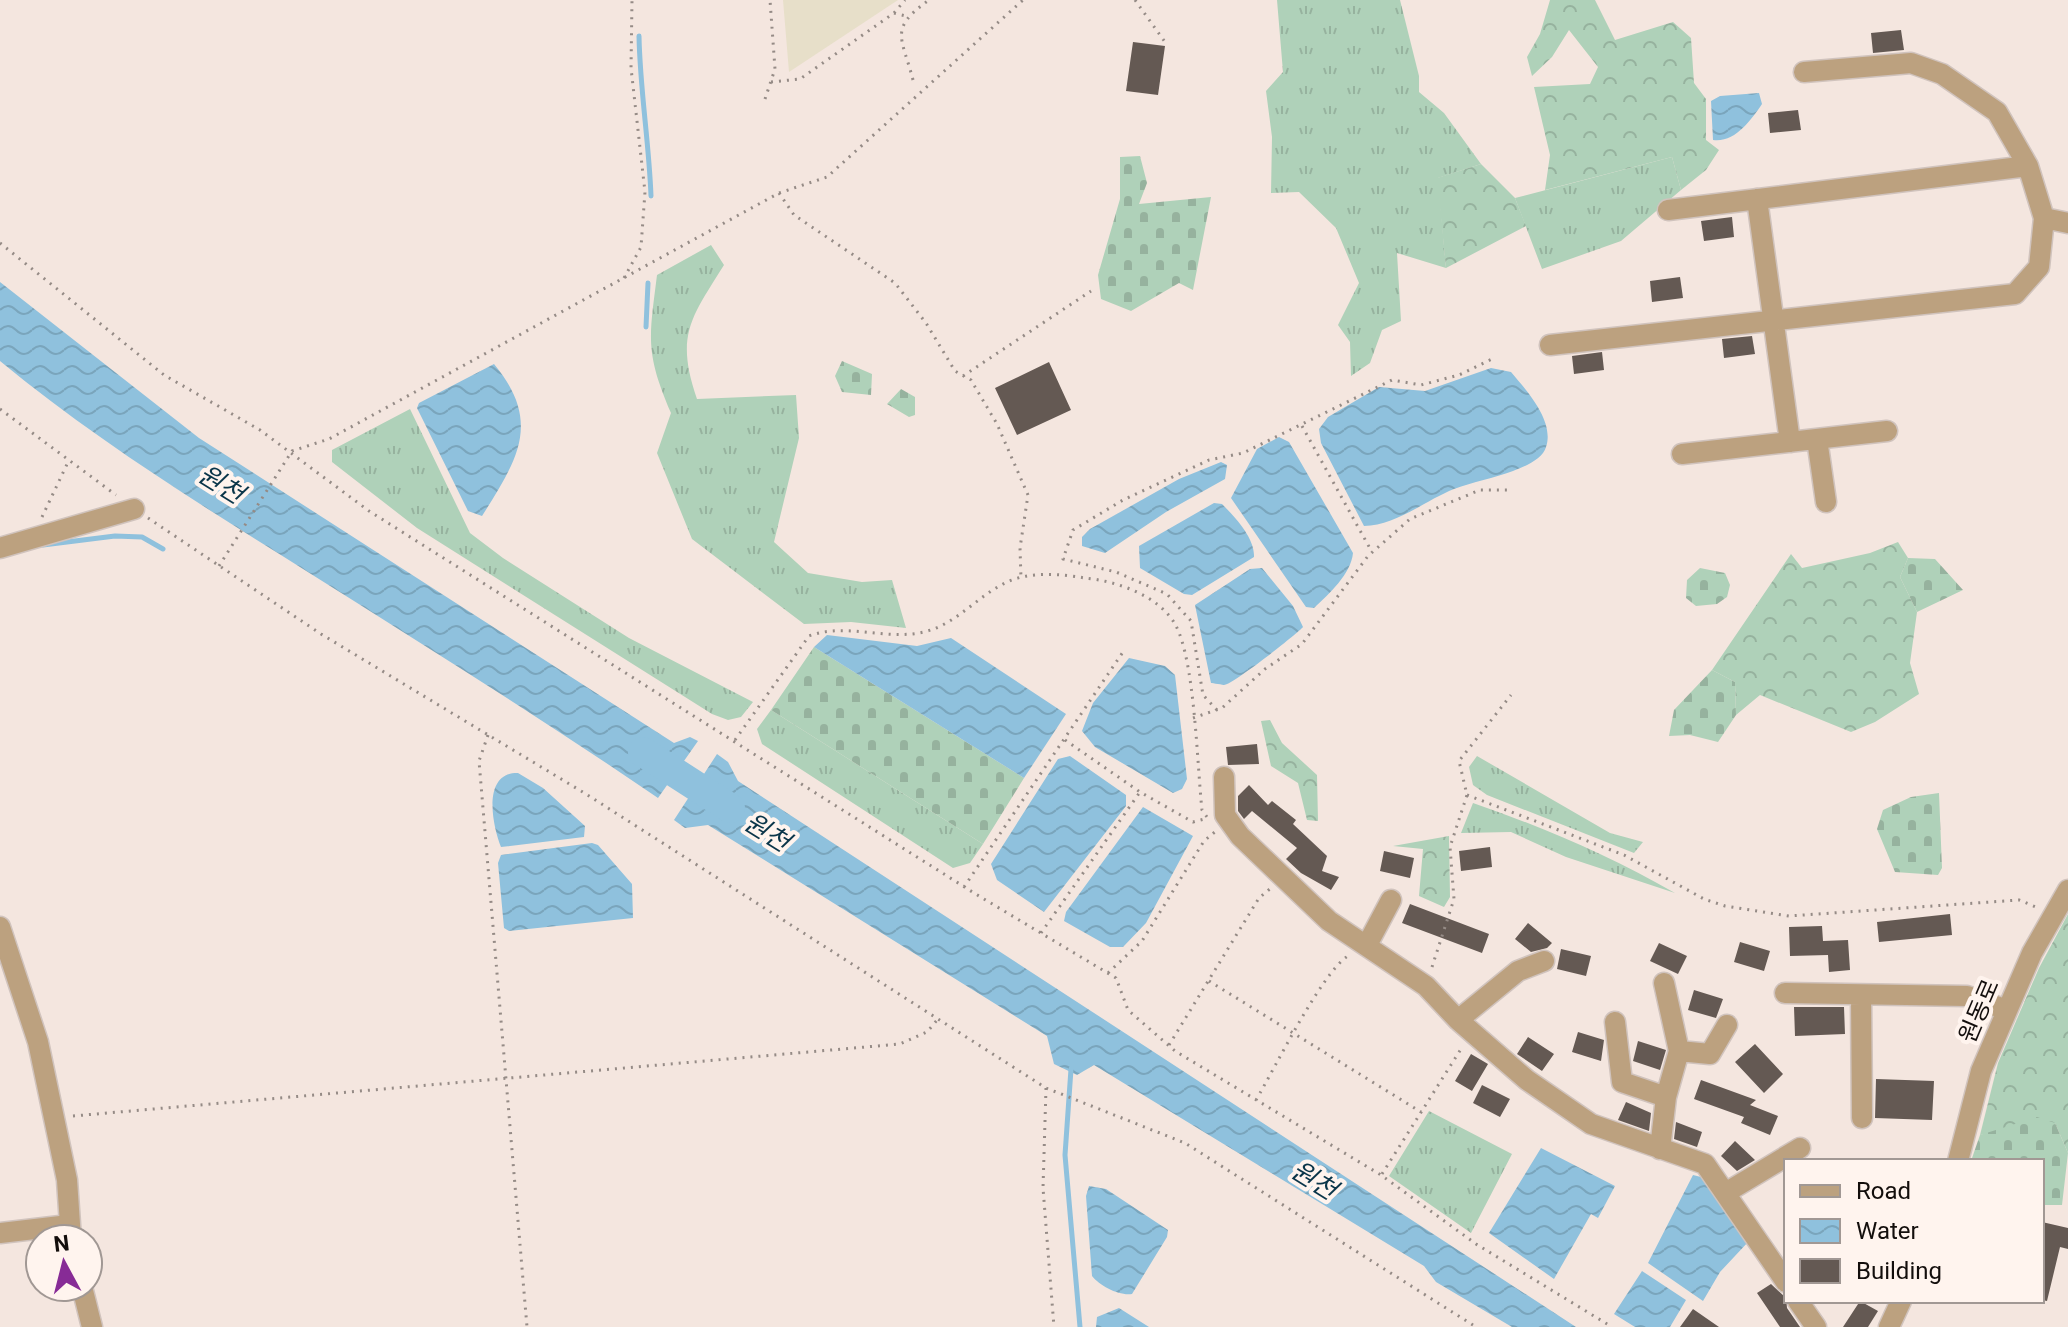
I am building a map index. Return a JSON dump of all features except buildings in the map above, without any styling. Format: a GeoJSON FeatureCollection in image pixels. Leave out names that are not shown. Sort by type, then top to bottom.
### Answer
{"type":"FeatureCollection","features":[{"type":"Feature","properties":{"kind":"street"},"geometry":{"type":"LineString","coordinates":[[1550,345],[2015,294],[2039,267],[2044,218],[2028,166],[1997,112],[1942,74],[1911,63],[1804,72]]}},
{"type":"Feature","properties":{"kind":"street"},"geometry":{"type":"LineString","coordinates":[[1668,210],[2028,166]]}},
{"type":"Feature","properties":{"kind":"street"},"geometry":{"type":"LineString","coordinates":[[1757,199],[1771,321],[1790,442]]}},
{"type":"Feature","properties":{"kind":"street"},"geometry":{"type":"LineString","coordinates":[[2044,218],[2068,223]]}},
{"type":"Feature","properties":{"kind":"street"},"geometry":{"type":"LineString","coordinates":[[1682,454],[1887,431]]}},
{"type":"Feature","properties":{"kind":"street"},"geometry":{"type":"LineString","coordinates":[[1817,439],[1826,502]]}},
{"type":"Feature","properties":{"kind":"street"},"geometry":{"type":"LineString","coordinates":[[0,548],[134,509]]}},
{"type":"Feature","properties":{"kind":"street"},"geometry":{"type":"LineString","coordinates":[[1224,777],[1225,815],[1240,836],[1329,921],[1426,986],[1466,1027],[1527,1080],[1591,1124],[1705,1164],[1784,1279]]}},
{"type":"Feature","properties":{"kind":"street","name":"원동로"},"geometry":{"type":"LineString","coordinates":[[1959,1159],[1981,1071],[2032,953],[2068,890]]}},
{"type":"Feature","properties":{"kind":"street"},"geometry":{"type":"LineString","coordinates":[[1367,945],[1391,900]]}},
{"type":"Feature","properties":{"kind":"street"},"geometry":{"type":"LineString","coordinates":[[0,927],[27,1001],[67,1180],[69,1223]]}},
{"type":"Feature","properties":{"kind":"street"},"geometry":{"type":"LineString","coordinates":[[1466,1027],[1518,971],[1544,961]]}},
{"type":"Feature","properties":{"kind":"street"},"geometry":{"type":"LineString","coordinates":[[1660,1149],[1666,1097],[1679,1051],[1664,983]]}},
{"type":"Feature","properties":{"kind":"street"},"geometry":{"type":"LineString","coordinates":[[1785,993],[1967,996],[2007,1010]]}},
{"type":"Feature","properties":{"kind":"street"},"geometry":{"type":"LineString","coordinates":[[1861,995],[1862,1118]]}},
{"type":"Feature","properties":{"kind":"street"},"geometry":{"type":"LineString","coordinates":[[1615,1022],[1622,1082],[1666,1097]]}},
{"type":"Feature","properties":{"kind":"street"},"geometry":{"type":"LineString","coordinates":[[1679,1051],[1710,1054],[1727,1025]]}},
{"type":"Feature","properties":{"kind":"street"},"geometry":{"type":"LineString","coordinates":[[1727,1192],[1800,1148]]}},
{"type":"Feature","properties":{"kind":"street"},"geometry":{"type":"LineString","coordinates":[[0,1233],[24,1233]]}},
{"type":"Feature","properties":{"kind":"street"},"geometry":{"type":"LineString","coordinates":[[86,1303],[92,1327]]}},
{"type":"Feature","properties":{"kind":"street"},"geometry":{"type":"LineString","coordinates":[[1799,1303],[1816,1327]]}},
{"type":"Feature","properties":{"kind":"street"},"geometry":{"type":"LineString","coordinates":[[1889,1327],[1900,1303]]}},
{"type":"Feature","properties":{"kind":"path"},"geometry":{"type":"LineString","coordinates":[[624,278],[641,247],[645,192],[631,68],[632,0]]}},
{"type":"Feature","properties":{"kind":"path"},"geometry":{"type":"LineString","coordinates":[[765,99],[775,69],[770,0]]}},
{"type":"Feature","properties":{"kind":"path"},"geometry":{"type":"LineString","coordinates":[[771,82],[800,79],[894,13],[905,0]]}},
{"type":"Feature","properties":{"kind":"path"},"geometry":{"type":"LineString","coordinates":[[913,80],[900,29],[906,16],[929,0]]}},
{"type":"Feature","properties":{"kind":"path"},"geometry":{"type":"LineString","coordinates":[[219,566],[292,451],[329,439],[779,193],[827,177],[1023,0]]}},
{"type":"Feature","properties":{"kind":"path"},"geometry":{"type":"LineString","coordinates":[[1135,0],[1165,42]]}},
{"type":"Feature","properties":{"kind":"path"},"geometry":{"type":"LineString","coordinates":[[894,13],[906,16]]}},
{"type":"Feature","properties":{"kind":"path"},"geometry":{"type":"LineString","coordinates":[[779,193],[794,215],[895,283],[926,323],[955,371],[971,380],[997,424],[1028,495],[1020,548],[1021,579]]}},
{"type":"Feature","properties":{"kind":"path"},"geometry":{"type":"LineString","coordinates":[[0,243],[164,375],[292,451],[369,511],[964,887],[1116,978],[1128,1010],[1169,1045],[1381,1175],[1476,1244],[1612,1327]]}},
{"type":"Feature","properties":{"kind":"path"},"geometry":{"type":"LineString","coordinates":[[963,376],[1091,291]]}},
{"type":"Feature","properties":{"kind":"path"},"geometry":{"type":"LineString","coordinates":[[1217,710],[1203,695],[1191,621],[1167,594],[1116,572],[1063,559],[1073,530],[1123,500],[1209,460],[1243,453],[1392,380],[1421,385],[1459,375],[1492,359]]}},
{"type":"Feature","properties":{"kind":"path"},"geometry":{"type":"LineString","coordinates":[[0,409],[134,509],[321,634],[488,735],[1046,1088],[1185,1143],[1476,1327]]}},
{"type":"Feature","properties":{"kind":"path"},"geometry":{"type":"LineString","coordinates":[[1302,425],[1372,552]]}},
{"type":"Feature","properties":{"kind":"path"},"geometry":{"type":"LineString","coordinates":[[32,539],[69,460]]}},
{"type":"Feature","properties":{"kind":"path"},"geometry":{"type":"LineString","coordinates":[[1193,718],[1217,710],[1265,669],[1302,644],[1372,552],[1410,519],[1480,490],[1508,490]]}},
{"type":"Feature","properties":{"kind":"path"},"geometry":{"type":"LineString","coordinates":[[734,742],[809,636],[828,629],[887,634],[922,632],[949,623],[1008,581],[1051,573],[1104,580],[1148,597],[1174,621],[1186,649],[1202,810],[1208,818],[1193,822],[1140,792],[1065,740]]}},
{"type":"Feature","properties":{"kind":"path"},"geometry":{"type":"LineString","coordinates":[[964,887],[1125,649]]}},
{"type":"Feature","properties":{"kind":"path"},"geometry":{"type":"LineString","coordinates":[[1426,986],[1454,899],[1450,847],[1467,795],[1459,761],[1511,695]]}},
{"type":"Feature","properties":{"kind":"path"},"geometry":{"type":"LineString","coordinates":[[488,735],[479,761],[527,1327]]}},
{"type":"Feature","properties":{"kind":"path"},"geometry":{"type":"LineString","coordinates":[[1041,933],[1140,792]]}},
{"type":"Feature","properties":{"kind":"path"},"geometry":{"type":"LineString","coordinates":[[1467,795],[1624,855],[1704,899],[1725,906],[1789,916],[2019,900],[2054,914]]}},
{"type":"Feature","properties":{"kind":"path"},"geometry":{"type":"LineString","coordinates":[[1108,973],[1142,941],[1204,841],[1217,830],[1240,836]]}},
{"type":"Feature","properties":{"kind":"path"},"geometry":{"type":"LineString","coordinates":[[1169,1045],[1259,898],[1283,878]]}},
{"type":"Feature","properties":{"kind":"path"},"geometry":{"type":"LineString","coordinates":[[1256,1100],[1339,962],[1367,945]]}},
{"type":"Feature","properties":{"kind":"path"},"geometry":{"type":"LineString","coordinates":[[1209,981],[1421,1112]]}},
{"type":"Feature","properties":{"kind":"path"},"geometry":{"type":"LineString","coordinates":[[54,1118],[900,1044],[927,1032],[938,1018]]}},
{"type":"Feature","properties":{"kind":"path"},"geometry":{"type":"LineString","coordinates":[[1381,1175],[1462,1046],[1466,1027]]}},
{"type":"Feature","properties":{"kind":"path"},"geometry":{"type":"LineString","coordinates":[[1046,1088],[1043,1188],[1054,1327]]}},
{"type":"Feature","properties":{"kind":"shaded area"},"geometry":{"type":"Polygon","coordinates":[[[783,0],[898,0],[789,72],[783,0]]]}},
{"type":"Feature","properties":{"kind":"green space"},"geometry":{"type":"Polygon","coordinates":[[[1277,0],[1400,0],[1419,76],[1419,92],[1444,113],[1481,164],[1438,178],[1446,268],[1397,253],[1401,321],[1382,330],[1370,363],[1351,376],[1350,342],[1338,325],[1359,283],[1336,228],[1299,192],[1271,193],[1272,137],[1266,91],[1283,72],[1277,0]]]}},
{"type":"Feature","properties":{"kind":"green space"},"geometry":{"type":"Polygon","coordinates":[[[1550,0],[1595,0],[1615,40],[1673,22],[1691,38],[1694,83],[1706,99],[1706,140],[1719,150],[1706,170],[1681,190],[1672,157],[1545,190],[1550,155],[1534,87],[1590,84],[1598,67],[1569,30],[1552,57],[1532,76],[1527,57],[1540,34],[1550,0]]]}},
{"type":"Feature","properties":{"kind":"green space"},"geometry":{"type":"Polygon","coordinates":[[[1140,156],[1147,183],[1139,204],[1211,197],[1193,290],[1179,283],[1131,311],[1101,299],[1098,275],[1120,199],[1120,157],[1140,156]]]}},
{"type":"Feature","properties":{"kind":"green space"},"geometry":{"type":"Polygon","coordinates":[[[1672,157],[1681,190],[1621,241],[1542,269],[1515,198],[1672,157]]]}},
{"type":"Feature","properties":{"kind":"green space"},"geometry":{"type":"Polygon","coordinates":[[[1481,164],[1515,198],[1526,226],[1446,268],[1437,178],[1481,164]]]}},
{"type":"Feature","properties":{"kind":"green space"},"geometry":{"type":"Polygon","coordinates":[[[711,245],[724,265],[695,314],[687,342],[690,377],[697,399],[796,395],[799,438],[774,542],[808,573],[862,582],[892,580],[906,628],[851,622],[804,624],[692,539],[657,453],[671,413],[653,359],[651,331],[657,275],[711,245]]]}},
{"type":"Feature","properties":{"kind":"green space"},"geometry":{"type":"Polygon","coordinates":[[[842,361],[872,374],[871,395],[842,392],[835,376],[842,361]]]}},
{"type":"Feature","properties":{"kind":"green space"},"geometry":{"type":"Polygon","coordinates":[[[901,389],[915,397],[915,415],[909,417],[887,404],[901,389]]]}},
{"type":"Feature","properties":{"kind":"green space"},"geometry":{"type":"Polygon","coordinates":[[[410,409],[470,533],[503,558],[629,638],[753,702],[741,717],[728,720],[712,714],[417,528],[332,462],[332,450],[410,409]]]}},
{"type":"Feature","properties":{"kind":"green space"},"geometry":{"type":"Polygon","coordinates":[[[1898,542],[1908,558],[1900,577],[1917,612],[1910,663],[1919,694],[1875,722],[1851,732],[1760,695],[1736,715],[1735,682],[1712,670],[1791,554],[1802,568],[1870,553],[1898,542]]]}},
{"type":"Feature","properties":{"kind":"green space"},"geometry":{"type":"Polygon","coordinates":[[[1908,558],[1935,559],[1963,590],[1917,612],[1900,577],[1908,558]]]}},
{"type":"Feature","properties":{"kind":"green space"},"geometry":{"type":"Polygon","coordinates":[[[1700,568],[1725,573],[1730,585],[1727,597],[1717,604],[1696,606],[1686,598],[1687,580],[1700,568]]]}},
{"type":"Feature","properties":{"kind":"green space"},"geometry":{"type":"Polygon","coordinates":[[[814,647],[1024,778],[983,844],[771,710],[814,647]]]}},
{"type":"Feature","properties":{"kind":"green space"},"geometry":{"type":"Polygon","coordinates":[[[1712,670],[1735,682],[1736,715],[1718,742],[1690,735],[1669,736],[1674,710],[1712,670]]]}},
{"type":"Feature","properties":{"kind":"green space"},"geometry":{"type":"Polygon","coordinates":[[[771,710],[983,844],[970,863],[953,868],[762,744],[757,729],[771,710]]]}},
{"type":"Feature","properties":{"kind":"green space"},"geometry":{"type":"Polygon","coordinates":[[[1270,720],[1282,743],[1317,775],[1318,821],[1307,820],[1298,783],[1271,766],[1261,721],[1270,720]]]}},
{"type":"Feature","properties":{"kind":"green space"},"geometry":{"type":"Polygon","coordinates":[[[1477,756],[1610,833],[1643,842],[1634,853],[1487,795],[1473,785],[1469,767],[1477,756]]]}},
{"type":"Feature","properties":{"kind":"green space"},"geometry":{"type":"Polygon","coordinates":[[[1939,793],[1942,868],[1938,875],[1895,872],[1877,829],[1883,810],[1911,797],[1939,793]]]}},
{"type":"Feature","properties":{"kind":"green space"},"geometry":{"type":"Polygon","coordinates":[[[1473,803],[1576,843],[1675,893],[1566,857],[1511,832],[1461,833],[1473,803]]]}},
{"type":"Feature","properties":{"kind":"green space"},"geometry":{"type":"Polygon","coordinates":[[[1449,836],[1450,897],[1444,907],[1419,896],[1423,849],[1393,846],[1449,836]]]}},
{"type":"Feature","properties":{"kind":"green space"},"geometry":{"type":"Polygon","coordinates":[[[2068,914],[2068,1153],[2055,1123],[1980,1135],[1998,1063],[2039,968],[2068,914]]]}},
{"type":"Feature","properties":{"kind":"green space"},"geometry":{"type":"Polygon","coordinates":[[[1429,1111],[1512,1154],[1471,1233],[1389,1176],[1429,1111]]]}},
{"type":"Feature","properties":{"kind":"green space"},"geometry":{"type":"Polygon","coordinates":[[[2037,1117],[2055,1123],[2068,1153],[2062,1205],[2044,1205],[2044,1159],[1972,1159],[1980,1135],[2037,1117]]]}},
{"type":"Feature","properties":{"kind":"water"},"geometry":{"type":"Polygon","coordinates":[[[1759,93],[1762,104],[1747,123],[1728,138],[1713,140],[1711,101],[1720,96],[1759,93]]]}},
{"type":"Feature","properties":{"kind":"water"},"geometry":{"type":"Polygon","coordinates":[[[0,282],[199,438],[674,743],[690,737],[698,741],[658,798],[485,684],[191,498],[113,446],[0,361],[0,282]]]}},
{"type":"Feature","properties":{"kind":"water"},"geometry":{"type":"Polygon","coordinates":[[[494,364],[509,385],[517,404],[521,423],[520,440],[506,476],[482,516],[468,511],[417,408],[419,403],[494,364]]]}},
{"type":"Feature","properties":{"kind":"water"},"geometry":{"type":"Polygon","coordinates":[[[1491,368],[1511,372],[1538,406],[1548,437],[1541,455],[1517,469],[1454,489],[1387,522],[1364,526],[1321,443],[1319,429],[1328,417],[1379,387],[1425,391],[1491,368]]]}},
{"type":"Feature","properties":{"kind":"water"},"geometry":{"type":"Polygon","coordinates":[[[1279,437],[1289,442],[1353,553],[1344,576],[1314,608],[1306,607],[1231,498],[1257,449],[1279,437]]]}},
{"type":"Feature","properties":{"kind":"water"},"geometry":{"type":"Polygon","coordinates":[[[1221,462],[1227,465],[1225,479],[1166,512],[1105,553],[1082,546],[1082,537],[1090,529],[1179,479],[1221,462]]]}},
{"type":"Feature","properties":{"kind":"water"},"geometry":{"type":"Polygon","coordinates":[[[1214,503],[1222,504],[1243,528],[1254,557],[1192,595],[1184,594],[1140,568],[1139,546],[1214,503]]]}},
{"type":"Feature","properties":{"kind":"water"},"geometry":{"type":"Polygon","coordinates":[[[1262,568],[1293,606],[1303,627],[1229,683],[1211,683],[1195,605],[1250,569],[1262,568]]]}},
{"type":"Feature","properties":{"kind":"water"},"geometry":{"type":"Polygon","coordinates":[[[827,635],[917,646],[951,638],[1066,714],[1024,778],[814,647],[827,635]]]}},
{"type":"Feature","properties":{"kind":"water"},"geometry":{"type":"Polygon","coordinates":[[[1129,658],[1165,666],[1175,675],[1187,779],[1182,789],[1173,793],[1095,747],[1082,731],[1093,703],[1129,658]]]}},
{"type":"Feature","properties":{"kind":"water"},"geometry":{"type":"Polygon","coordinates":[[[717,754],[728,762],[738,781],[1576,1327],[1512,1327],[1436,1282],[1424,1266],[1094,1065],[1077,1075],[1054,1064],[1047,1036],[708,825],[685,828],[674,820],[717,754]]]}},
{"type":"Feature","properties":{"kind":"water"},"geometry":{"type":"Polygon","coordinates":[[[1070,756],[1126,795],[1126,806],[1044,912],[997,880],[991,864],[1058,759],[1070,756]]]}},
{"type":"Feature","properties":{"kind":"water"},"geometry":{"type":"Polygon","coordinates":[[[518,773],[543,788],[585,826],[584,837],[501,847],[493,814],[494,790],[507,775],[518,773]]]}},
{"type":"Feature","properties":{"kind":"water"},"geometry":{"type":"Polygon","coordinates":[[[1143,807],[1193,836],[1146,923],[1123,947],[1110,947],[1064,921],[1066,912],[1143,807]]]}},
{"type":"Feature","properties":{"kind":"water"},"geometry":{"type":"Polygon","coordinates":[[[592,843],[598,845],[632,884],[633,918],[509,931],[504,928],[498,863],[501,855],[592,843]]]}},
{"type":"Feature","properties":{"kind":"water"},"geometry":{"type":"Polygon","coordinates":[[[1541,1148],[1615,1186],[1598,1218],[1591,1214],[1554,1279],[1489,1233],[1541,1148]]]}},
{"type":"Feature","properties":{"kind":"water"},"geometry":{"type":"Polygon","coordinates":[[[1693,1175],[1701,1177],[1749,1241],[1720,1272],[1703,1301],[1648,1263],[1693,1175]]]}},
{"type":"Feature","properties":{"kind":"water"},"geometry":{"type":"Polygon","coordinates":[[[1089,1186],[1106,1189],[1168,1230],[1167,1237],[1132,1294],[1110,1290],[1092,1276],[1086,1196],[1089,1186]]]}},
{"type":"Feature","properties":{"kind":"water"},"geometry":{"type":"Polygon","coordinates":[[[1642,1271],[1686,1300],[1670,1327],[1635,1327],[1614,1314],[1642,1271]]]}},
{"type":"Feature","properties":{"kind":"water"},"geometry":{"type":"Polygon","coordinates":[[[1119,1308],[1149,1327],[1096,1327],[1097,1317],[1119,1308]]]}},
{"type":"Feature","properties":{"kind":"waterway"},"geometry":{"type":"LineString","coordinates":[[639,36],[651,196]]}},
{"type":"Feature","properties":{"kind":"waterway"},"geometry":{"type":"LineString","coordinates":[[646,327],[648,283]]}},
{"type":"Feature","properties":{"kind":"waterway"},"geometry":{"type":"LineString","coordinates":[[43,545],[115,536],[142,537],[163,549]]}},
{"type":"Feature","properties":{"kind":"waterway","name":"원천"},"geometry":{"type":"LineString","coordinates":[[643,752],[730,808]]}},
{"type":"Feature","properties":{"kind":"waterway"},"geometry":{"type":"LineString","coordinates":[[1071,1069],[1065,1155],[1080,1327]]}}]}
